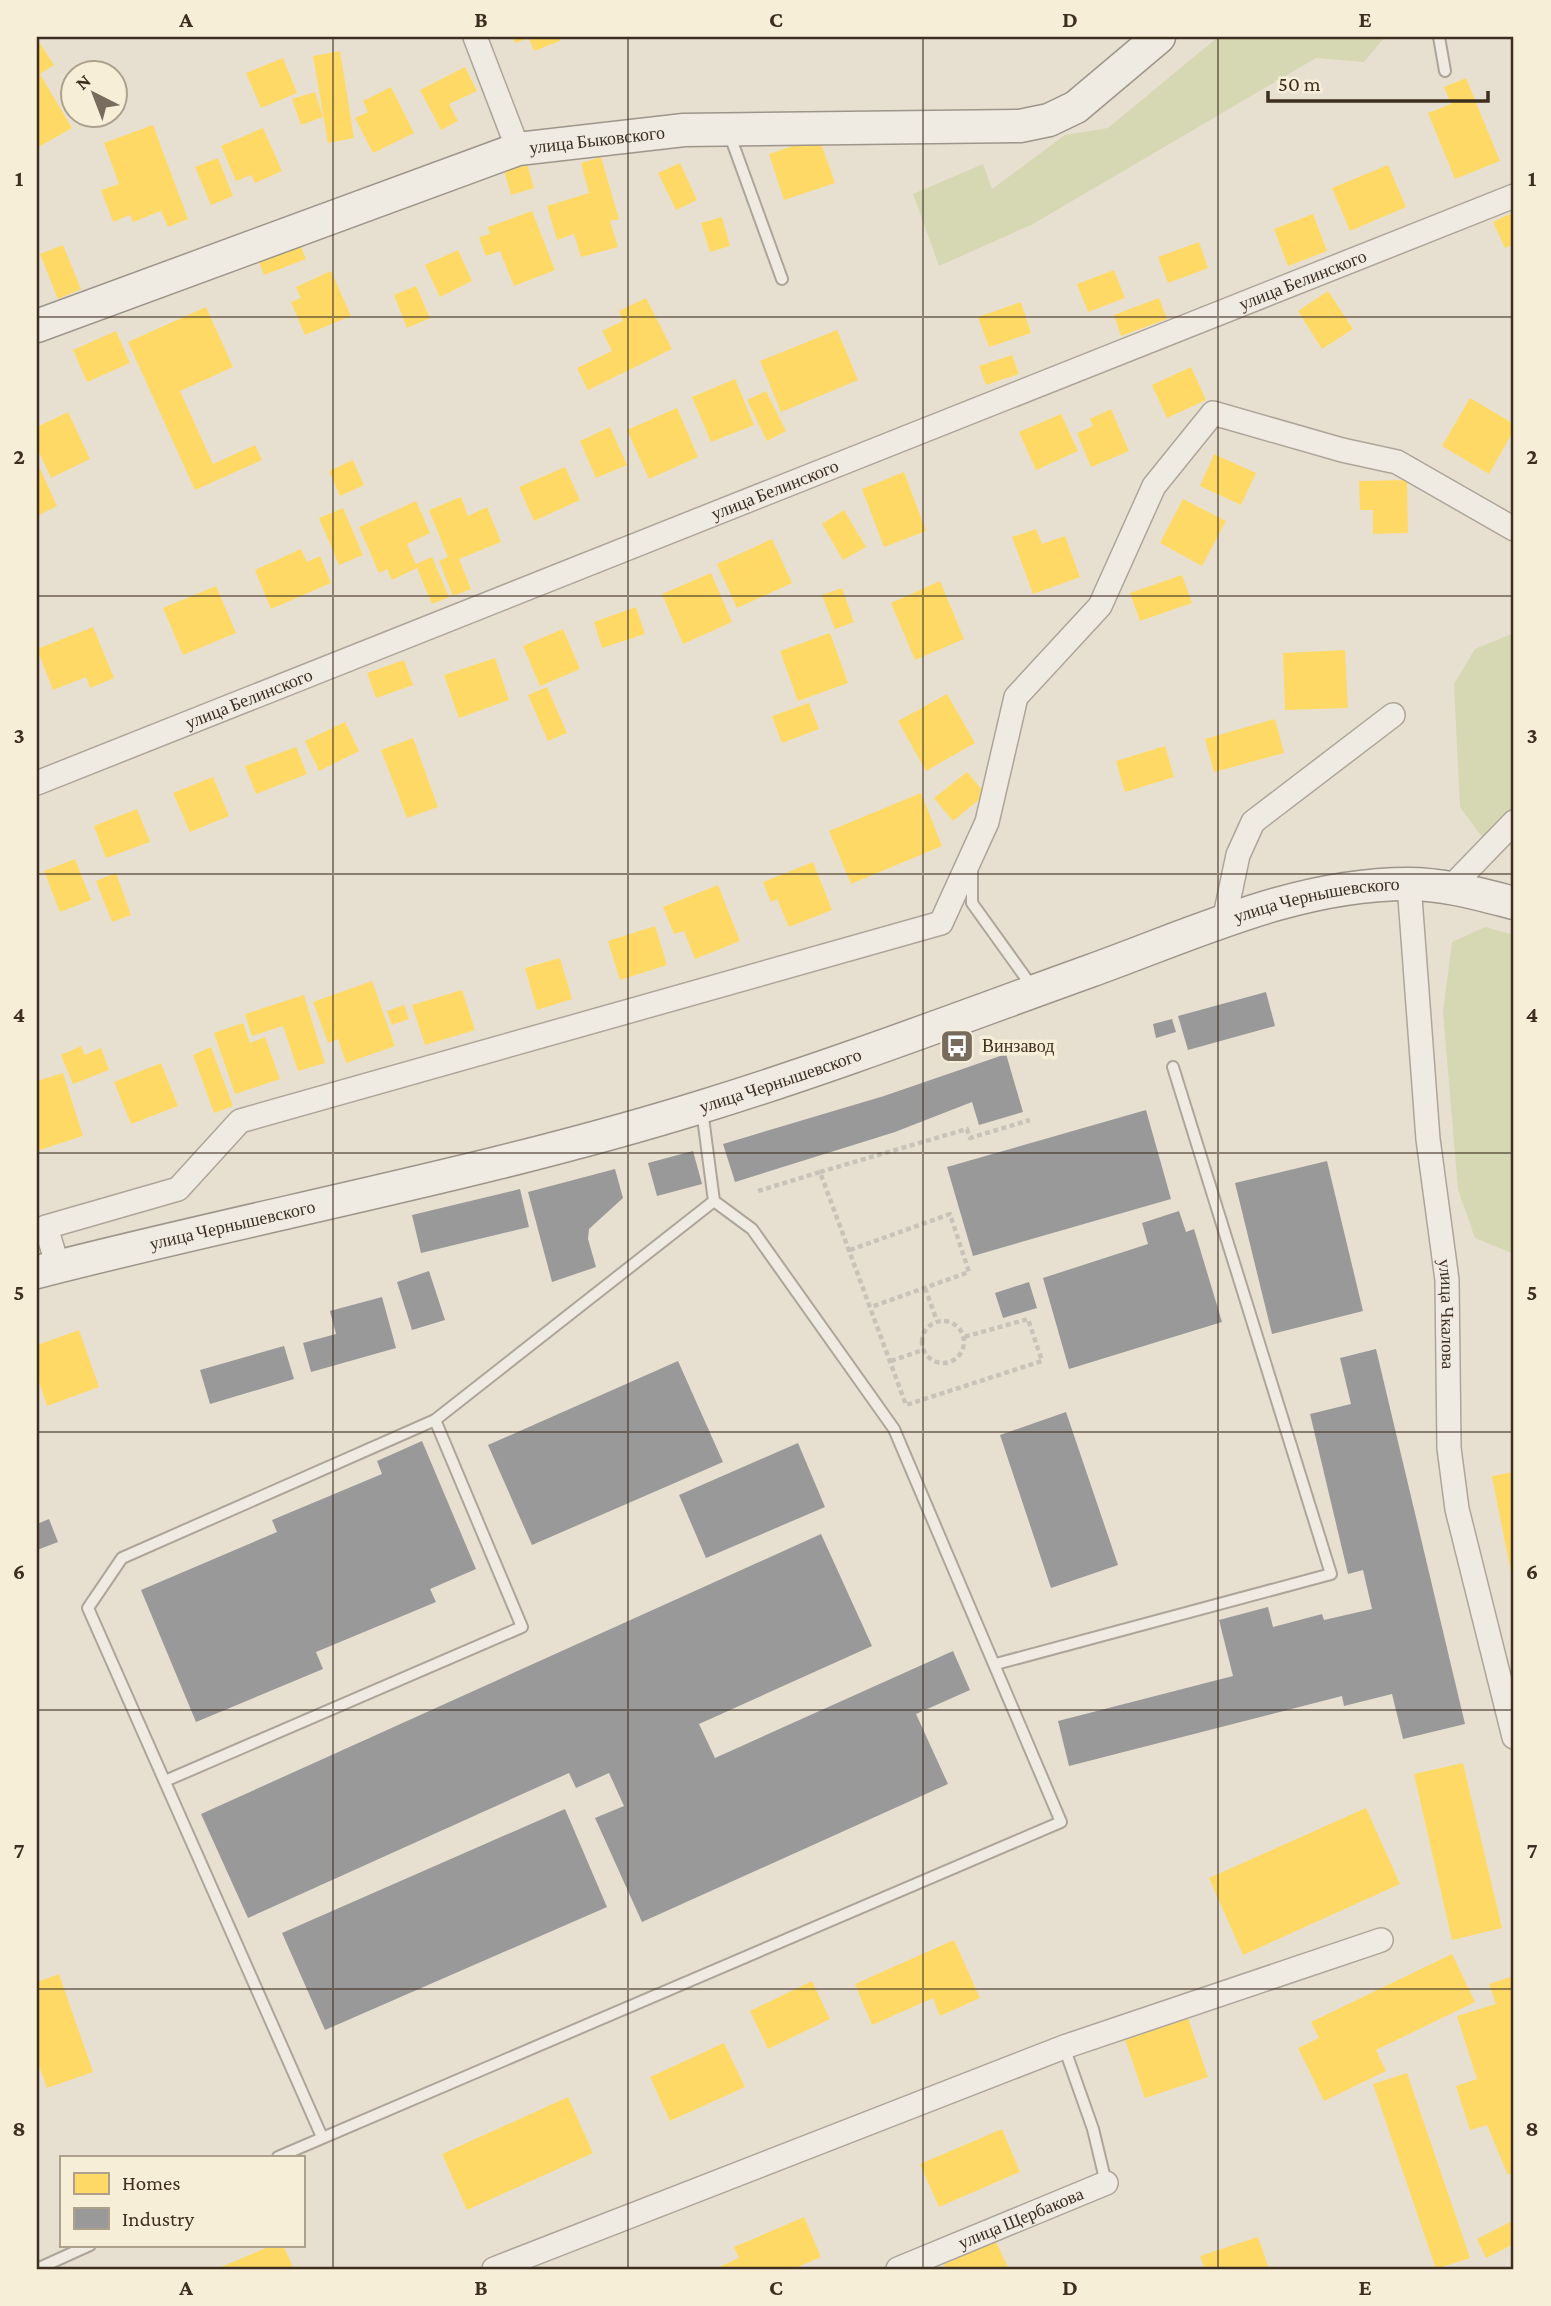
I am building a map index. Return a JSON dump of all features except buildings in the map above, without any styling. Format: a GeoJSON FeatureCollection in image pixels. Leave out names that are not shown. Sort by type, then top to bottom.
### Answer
{"type":"FeatureCollection","features":[{"type":"Feature","properties":{"kind":"main road","name":"улица Быковского"},"geometry":{"type":"LineString","coordinates":[[37,326],[517,149],[684,130],[1020,126],[1049,120],[1076,107],[1147,40]]}},
{"type":"Feature","properties":{"kind":"main road","name":"улица Чернышевского"},"geometry":{"type":"LineString","coordinates":[[47,1270],[499,1162],[702,1107],[893,1043],[1224,921],[1294,899],[1354,888],[1409,884],[1451,887],[1514,903]]}},
{"type":"Feature","properties":{"kind":"street"},"geometry":{"type":"LineString","coordinates":[[475,37],[517,149]]}},
{"type":"Feature","properties":{"kind":"street","name":"улица Белинского"},"geometry":{"type":"LineString","coordinates":[[37,783],[1514,196]]}},
{"type":"Feature","properties":{"kind":"street"},"geometry":{"type":"LineString","coordinates":[[47,1270],[46,1227],[178,1189],[240,1121],[941,923],[987,822],[1016,697],[1100,606],[1154,486],[1213,413],[1342,450],[1398,462],[1514,529]]}},
{"type":"Feature","properties":{"kind":"street"},"geometry":{"type":"LineString","coordinates":[[1224,921],[1238,855],[1253,822],[1393,715]]}},
{"type":"Feature","properties":{"kind":"street"},"geometry":{"type":"LineString","coordinates":[[1451,887],[1514,822]]}},
{"type":"Feature","properties":{"kind":"street","name":"улица Чкалова"},"geometry":{"type":"LineString","coordinates":[[1409,884],[1428,1139],[1447,1280],[1449,1448],[1457,1509],[1514,1737]]}},
{"type":"Feature","properties":{"kind":"street"},"geometry":{"type":"LineString","coordinates":[[494,2269],[1064,2047],[1381,1940]]}},
{"type":"Feature","properties":{"kind":"street","name":"улица Щербакова"},"geometry":{"type":"LineString","coordinates":[[898,2269],[1105,2183]]}},
{"type":"Feature","properties":{"kind":"lane"},"geometry":{"type":"LineString","coordinates":[[1439,37],[1445,71]]}},
{"type":"Feature","properties":{"kind":"lane"},"geometry":{"type":"LineString","coordinates":[[728,130],[782,279]]}},
{"type":"Feature","properties":{"kind":"lane"},"geometry":{"type":"LineString","coordinates":[[971,856],[972,903],[1035,990]]}},
{"type":"Feature","properties":{"kind":"lane"},"geometry":{"type":"LineString","coordinates":[[996,1664],[1331,1574],[1173,1067]]}},
{"type":"Feature","properties":{"kind":"lane"},"geometry":{"type":"LineString","coordinates":[[280,2156],[1061,1822],[894,1429],[752,1229],[715,1201],[702,1107]]}},
{"type":"Feature","properties":{"kind":"lane"},"geometry":{"type":"LineString","coordinates":[[322,2137],[88,1608],[122,1558],[435,1420],[715,1201]]}},
{"type":"Feature","properties":{"kind":"lane"},"geometry":{"type":"LineString","coordinates":[[166,1781],[522,1626],[435,1420]]}},
{"type":"Feature","properties":{"kind":"lane"},"geometry":{"type":"LineString","coordinates":[[1064,2047],[1093,2129],[1105,2183]]}},
{"type":"Feature","properties":{"kind":"lane"},"geometry":{"type":"LineString","coordinates":[[37,2269],[88,2246]]}},
{"type":"Feature","properties":{"kind":"path"},"geometry":{"type":"LineString","coordinates":[[758,1191],[967,1129],[970,1138],[1030,1120]]}},
{"type":"Feature","properties":{"kind":"path"},"geometry":{"type":"LineString","coordinates":[[820,1172],[906,1405],[1042,1361],[1027,1319],[964,1337]]}},
{"type":"Feature","properties":{"kind":"path"},"geometry":{"type":"LineString","coordinates":[[849,1250],[950,1214],[969,1272],[871,1307]]}},
{"type":"Feature","properties":{"kind":"path"},"geometry":{"type":"LineString","coordinates":[[925,1288],[937,1321]]}},
{"type":"Feature","properties":{"kind":"path"},"geometry":{"type":"LineString","coordinates":[[937,1321],[954,1323],[964,1337],[963,1349],[951,1362],[933,1361],[923,1350],[924,1331],[937,1321]]}},
{"type":"Feature","properties":{"kind":"path"},"geometry":{"type":"LineString","coordinates":[[891,1360],[923,1350]]}},
{"type":"Feature","properties":{"kind":"green space"},"geometry":{"type":"Polygon","coordinates":[[[1218,37],[1385,37],[1364,62],[1316,58],[1033,224],[939,266],[913,194],[983,164],[992,189],[1065,135],[1108,128],[1218,37]]]}},
{"type":"Feature","properties":{"kind":"green space"},"geometry":{"type":"Polygon","coordinates":[[[1514,633],[1514,847],[1485,841],[1460,807],[1454,684],[1475,649],[1514,633]]]}},
{"type":"Feature","properties":{"kind":"green space"},"geometry":{"type":"Polygon","coordinates":[[[1485,927],[1514,935],[1514,1254],[1475,1238],[1458,1190],[1443,1012],[1452,942],[1485,927]]]}},
{"type":"Feature","properties":{"kind":"place","name":"Винзавод"},"geometry":{"type":"Point","coordinates":[957,1046]}}]}
